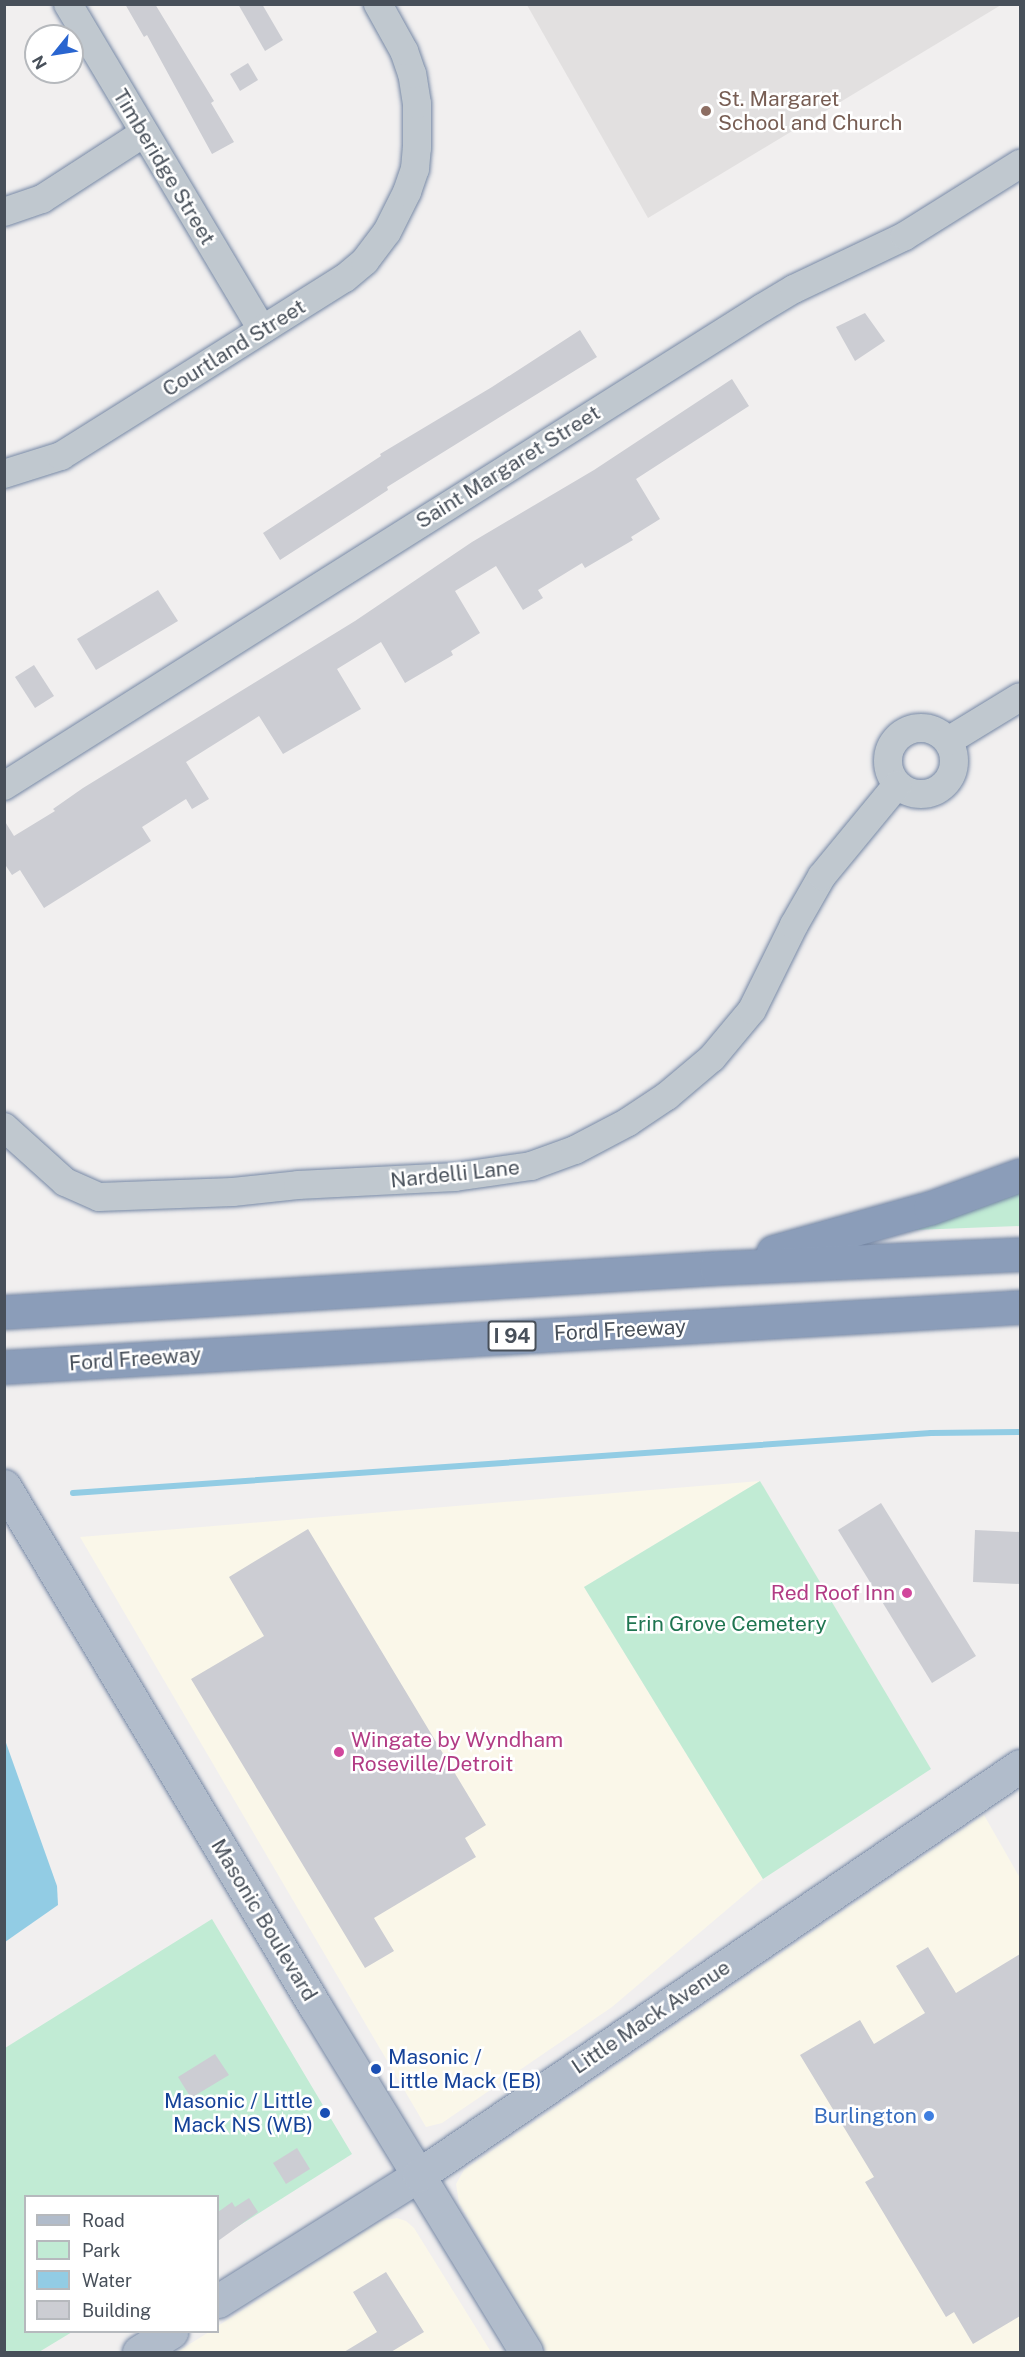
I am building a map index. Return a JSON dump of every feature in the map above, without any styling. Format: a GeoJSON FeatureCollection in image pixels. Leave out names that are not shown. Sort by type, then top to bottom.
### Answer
{"type":"FeatureCollection","features":[{"type":"Feature","properties":{"kind":"highway"},"geometry":{"type":"LineString","coordinates":[[716,1268],[930,1208],[1020,1175]]}},
{"type":"Feature","properties":{"kind":"highway"},"geometry":{"type":"LineString","coordinates":[[4,1312],[716,1268],[1020,1254]]}},
{"type":"Feature","properties":{"kind":"highway","name":"Ford Freeway"},"geometry":{"type":"LineString","coordinates":[[4,1367],[1020,1307]]}},
{"type":"Feature","properties":{"kind":"main road","name":"Masonic Boulevard"},"geometry":{"type":"LineString","coordinates":[[4,1486],[526,2352]]}},
{"type":"Feature","properties":{"kind":"main road","name":"Little Mack Avenue"},"geometry":{"type":"LineString","coordinates":[[219,2300],[419,2175],[1020,1766]]}},
{"type":"Feature","properties":{"kind":"main road"},"geometry":{"type":"LineString","coordinates":[[139,2352],[168,2333]]}},
{"type":"Feature","properties":{"kind":"street","name":"Timberidge Street"},"geometry":{"type":"LineString","coordinates":[[68,4],[262,330]]}},
{"type":"Feature","properties":{"kind":"street","name":"Courtland Street"},"geometry":{"type":"LineString","coordinates":[[4,474],[61,456],[345,278],[365,261],[387,232],[407,192],[415,169],[417,104],[412,74],[404,51],[378,4]]}},
{"type":"Feature","properties":{"kind":"street"},"geometry":{"type":"LineString","coordinates":[[4,212],[42,199],[144,133]]}},
{"type":"Feature","properties":{"kind":"street","name":"Saint Margaret Street"},"geometry":{"type":"LineString","coordinates":[[4,786],[762,308],[794,289],[905,236],[1020,164]]}},
{"type":"Feature","properties":{"kind":"street"},"geometry":{"type":"LineString","coordinates":[[948,741],[1020,697]]}},
{"type":"Feature","properties":{"kind":"street"},"geometry":{"type":"LineString","coordinates":[[924,728],[937,732],[948,741],[954,753],[955,764],[945,785],[934,792],[922,795],[909,792],[897,785],[890,774],[887,760],[891,747],[899,736],[911,729],[924,728]]}},
{"type":"Feature","properties":{"kind":"street","name":"Nardelli Lane"},"geometry":{"type":"LineString","coordinates":[[4,1127],[65,1182],[99,1197],[233,1192],[298,1185],[455,1177],[531,1166],[575,1150],[628,1122],[667,1096],[712,1058],[752,1010],[794,925],[822,876],[897,785]]}},
{"type":"Feature","properties":{"kind":"shaded area","name":"St. Margaret School and Church"},"geometry":{"type":"Polygon","coordinates":[[[527,5],[1001,5],[648,218],[527,5]]]}},
{"type":"Feature","properties":{"kind":"shaded area"},"geometry":{"type":"Polygon","coordinates":[[[760,1481],[584,1587],[763,1879],[612,2007],[442,2123],[426,2127],[80,1537],[760,1481]]]}},
{"type":"Feature","properties":{"kind":"shaded area"},"geometry":{"type":"Polygon","coordinates":[[[984,1815],[1020,1878],[1020,2352],[546,2352],[459,2203],[456,2184],[464,2170],[984,1815]]]}},
{"type":"Feature","properties":{"kind":"shaded area"},"geometry":{"type":"Polygon","coordinates":[[[397,2218],[406,2221],[414,2228],[491,2352],[177,2352],[207,2333],[219,2333],[219,2325],[381,2221],[397,2218]]]}},
{"type":"Feature","properties":{"kind":"green space"},"geometry":{"type":"Polygon","coordinates":[[[1020,1187],[1020,1226],[914,1230],[1020,1187]]]}},
{"type":"Feature","properties":{"kind":"green space","name":"Erin Grove Cemetery"},"geometry":{"type":"Polygon","coordinates":[[[760,1481],[931,1769],[763,1879],[584,1587],[760,1481]]]}},
{"type":"Feature","properties":{"kind":"green space"},"geometry":{"type":"Polygon","coordinates":[[[212,1919],[352,2154],[219,2238],[219,2195],[24,2195],[24,2333],[70,2333],[39,2352],[5,2352],[5,2048],[212,1919]]]}},
{"type":"Feature","properties":{"kind":"water"},"geometry":{"type":"Polygon","coordinates":[[[5,1740],[57,1886],[58,1905],[5,1942],[5,1740]]]}},
{"type":"Feature","properties":{"kind":"building"},"geometry":{"type":"Polygon","coordinates":[[[125,4],[155,4],[214,101],[211,103],[234,142],[212,154],[147,35],[144,37],[125,4]]]}},
{"type":"Feature","properties":{"kind":"building"},"geometry":{"type":"Polygon","coordinates":[[[238,4],[262,4],[283,40],[265,51],[238,4]]]}},
{"type":"Feature","properties":{"kind":"building"},"geometry":{"type":"Polygon","coordinates":[[[248,63],[258,80],[240,91],[230,74],[248,63]]]}},
{"type":"Feature","properties":{"kind":"building"},"geometry":{"type":"Polygon","coordinates":[[[865,313],[885,341],[855,361],[836,327],[865,313]]]}},
{"type":"Feature","properties":{"kind":"building"},"geometry":{"type":"Polygon","coordinates":[[[580,330],[597,357],[387,487],[388,490],[280,560],[263,533],[381,456],[380,454],[492,387],[580,330]]]}},
{"type":"Feature","properties":{"kind":"building"},"geometry":{"type":"Polygon","coordinates":[[[732,379],[749,406],[636,479],[660,519],[631,537],[633,540],[585,568],[582,563],[538,590],[543,598],[523,610],[496,566],[455,591],[480,633],[451,651],[453,655],[405,683],[381,642],[337,669],[361,709],[283,754],[259,716],[186,762],[209,799],[192,809],[186,799],[142,827],[151,841],[44,908],[20,870],[12,875],[4,863],[4,820],[14,836],[55,811],[53,809],[83,788],[355,621],[472,542],[594,470],[732,379]]]}},
{"type":"Feature","properties":{"kind":"building"},"geometry":{"type":"Polygon","coordinates":[[[158,590],[178,621],[96,670],[77,639],[158,590]]]}},
{"type":"Feature","properties":{"kind":"building"},"geometry":{"type":"Polygon","coordinates":[[[34,665],[54,696],[35,708],[15,677],[34,665]]]}},
{"type":"Feature","properties":{"kind":"building","name":"Red Roof Inn"},"geometry":{"type":"Polygon","coordinates":[[[881,1503],[976,1656],[932,1683],[838,1530],[881,1503]]]}},
{"type":"Feature","properties":{"kind":"building","name":"Wingate by Wyndham Roseville/Detroit"},"geometry":{"type":"Polygon","coordinates":[[[308,1529],[486,1825],[465,1838],[476,1857],[374,1918],[394,1951],[365,1968],[191,1679],[264,1636],[229,1577],[308,1529]]]}},
{"type":"Feature","properties":{"kind":"building"},"geometry":{"type":"Polygon","coordinates":[[[975,1530],[1020,1532],[1020,1584],[973,1582],[975,1530]]]}},
{"type":"Feature","properties":{"kind":"building","name":"Burlington"},"geometry":{"type":"Polygon","coordinates":[[[928,1947],[956,1993],[1020,1954],[1020,2316],[973,2344],[954,2312],[946,2317],[865,2182],[874,2177],[800,2055],[860,2020],[874,2044],[925,2013],[896,1966],[928,1947]]]}},
{"type":"Feature","properties":{"kind":"building"},"geometry":{"type":"Polygon","coordinates":[[[215,2054],[229,2075],[191,2098],[178,2077],[215,2054]]]}},
{"type":"Feature","properties":{"kind":"building"},"geometry":{"type":"Polygon","coordinates":[[[297,2148],[310,2169],[286,2184],[273,2163],[297,2148]]]}},
{"type":"Feature","properties":{"kind":"building"},"geometry":{"type":"Polygon","coordinates":[[[249,2198],[258,2212],[219,2240],[219,2211],[232,2202],[235,2207],[249,2198]]]}},
{"type":"Feature","properties":{"kind":"building"},"geometry":{"type":"Polygon","coordinates":[[[386,2272],[424,2332],[391,2352],[344,2352],[377,2332],[353,2292],[386,2272]]]}},
{"type":"Feature","properties":{"kind":"waterway"},"geometry":{"type":"LineString","coordinates":[[73,1493],[931,1433],[1020,1432]]}},
{"type":"Feature","properties":{"kind":"place","name":"St. Margaret School and Church"},"geometry":{"type":"Point","coordinates":[706,111]}},
{"type":"Feature","properties":{"kind":"place","name":"Red Roof Inn"},"geometry":{"type":"Point","coordinates":[907,1593]}},
{"type":"Feature","properties":{"kind":"place","name":"Wingate by Wyndham Roseville/Detroit"},"geometry":{"type":"Point","coordinates":[339,1752]}},
{"type":"Feature","properties":{"kind":"place","name":"Masonic / Little Mack (EB)"},"geometry":{"type":"Point","coordinates":[376,2069]}},
{"type":"Feature","properties":{"kind":"place","name":"Masonic / Little Mack NS (WB)"},"geometry":{"type":"Point","coordinates":[325,2113]}},
{"type":"Feature","properties":{"kind":"place","name":"Burlington"},"geometry":{"type":"Point","coordinates":[929,2116]}}]}
